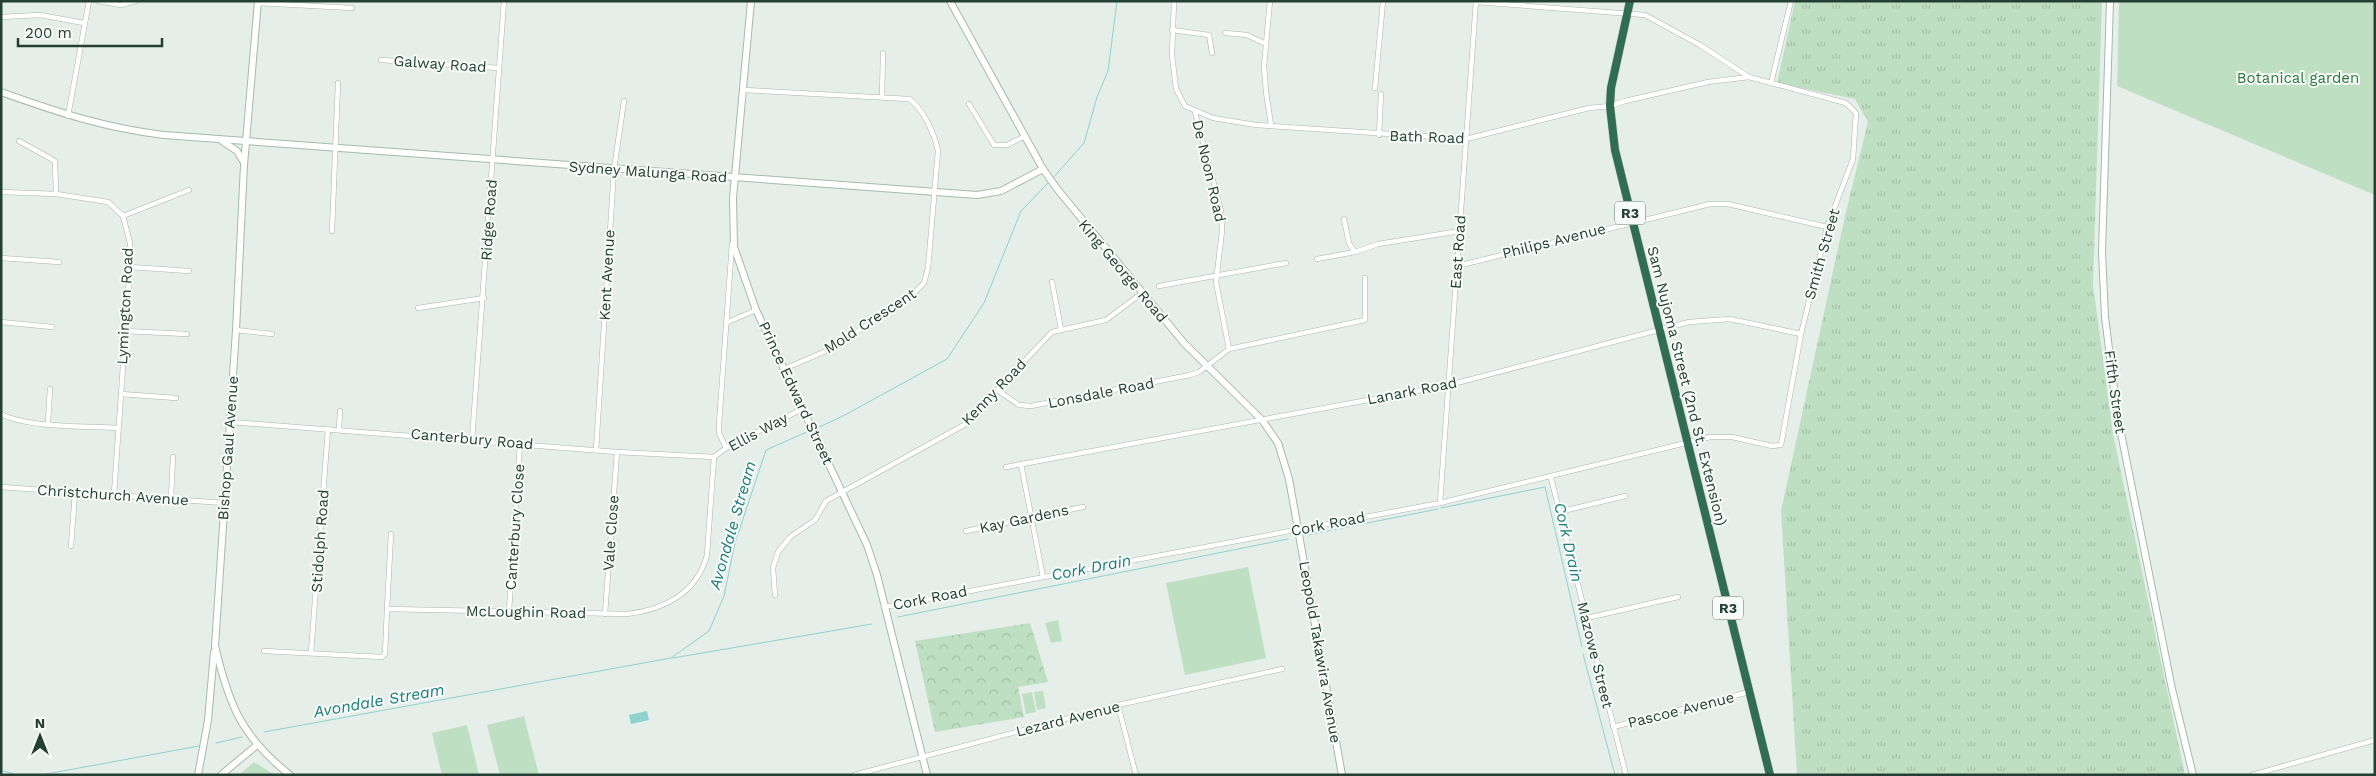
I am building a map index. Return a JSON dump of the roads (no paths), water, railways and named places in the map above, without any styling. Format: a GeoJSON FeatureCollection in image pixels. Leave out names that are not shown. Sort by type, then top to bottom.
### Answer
{"type":"FeatureCollection","features":[{"type":"Feature","properties":{"kind":"highway","name":"Sam Nujoma Street (2nd St. Extension)"},"geometry":{"type":"LineString","coordinates":[[1630,1],[1616,62],[1610,106],[1615,150],[1770,775]]}},
{"type":"Feature","properties":{"kind":"main road","name":"Prince Edward Street"},"geometry":{"type":"LineString","coordinates":[[751,1],[735,178],[733,230],[738,261],[756,310],[867,546],[928,775]]}},
{"type":"Feature","properties":{"kind":"main road","name":"King George Road"},"geometry":{"type":"LineString","coordinates":[[950,1],[1025,136],[1058,190],[1142,293],[1207,366],[1250,405],[1278,443],[1286,465],[1298,529]]}},
{"type":"Feature","properties":{"kind":"main road","name":"Fifth Street"},"geometry":{"type":"LineString","coordinates":[[2110,1],[2102,252],[2105,317],[2118,421],[2172,689],[2193,775]]}},
{"type":"Feature","properties":{"kind":"main road","name":"Bishop Gaul Avenue"},"geometry":{"type":"LineString","coordinates":[[258,2],[244,165],[236,330],[215,646],[223,679],[236,715],[257,745],[290,775]]}},
{"type":"Feature","properties":{"kind":"main road","name":"Sydney Malunga Road"},"geometry":{"type":"LineString","coordinates":[[1,92],[68,116],[123,130],[219,139],[977,196],[991,194],[1011,187],[1044,169]]}},
{"type":"Feature","properties":{"kind":"main road"},"geometry":{"type":"LineString","coordinates":[[219,139],[237,151],[244,165]]}},
{"type":"Feature","properties":{"kind":"main road","name":"Leopold Takawira Avenue"},"geometry":{"type":"LineString","coordinates":[[1298,529],[1342,775]]}},
{"type":"Feature","properties":{"kind":"main road"},"geometry":{"type":"LineString","coordinates":[[198,775],[208,720],[215,646]]}},
{"type":"Feature","properties":{"kind":"main road"},"geometry":{"type":"LineString","coordinates":[[221,775],[257,745]]}},
{"type":"Feature","properties":{"kind":"street"},"geometry":{"type":"LineString","coordinates":[[68,116],[88,1]]}},
{"type":"Feature","properties":{"kind":"street"},"geometry":{"type":"LineString","coordinates":[[98,1],[121,5],[136,1]]}},
{"type":"Feature","properties":{"kind":"street","name":"Ridge Road"},"geometry":{"type":"LineString","coordinates":[[472,440],[484,298],[504,1]]}},
{"type":"Feature","properties":{"kind":"street"},"geometry":{"type":"LineString","coordinates":[[1174,1],[1172,55],[1176,89],[1185,106],[1195,112]]}},
{"type":"Feature","properties":{"kind":"street"},"geometry":{"type":"LineString","coordinates":[[1270,1],[1266,44],[1266,92],[1272,125]]}},
{"type":"Feature","properties":{"kind":"street"},"geometry":{"type":"LineString","coordinates":[[1375,88],[1383,1]]}},
{"type":"Feature","properties":{"kind":"street"},"geometry":{"type":"LineString","coordinates":[[1772,83],[1792,1]]}},
{"type":"Feature","properties":{"kind":"street"},"geometry":{"type":"LineString","coordinates":[[258,2],[352,8]]}},
{"type":"Feature","properties":{"kind":"street"},"geometry":{"type":"LineString","coordinates":[[1476,2],[1645,15],[1665,25],[1749,77]]}},
{"type":"Feature","properties":{"kind":"street","name":"East Road"},"geometry":{"type":"LineString","coordinates":[[1440,503],[1476,2]]}},
{"type":"Feature","properties":{"kind":"street"},"geometry":{"type":"LineString","coordinates":[[1,17],[40,15],[84,23]]}},
{"type":"Feature","properties":{"kind":"street"},"geometry":{"type":"LineString","coordinates":[[1172,30],[1209,35],[1212,52]]}},
{"type":"Feature","properties":{"kind":"street"},"geometry":{"type":"LineString","coordinates":[[1225,33],[1247,35],[1266,44]]}},
{"type":"Feature","properties":{"kind":"street"},"geometry":{"type":"LineString","coordinates":[[882,53],[882,96]]}},
{"type":"Feature","properties":{"kind":"street","name":"Galway Road"},"geometry":{"type":"LineString","coordinates":[[381,60],[499,68]]}},
{"type":"Feature","properties":{"kind":"street","name":"Bath Road"},"geometry":{"type":"LineString","coordinates":[[1195,112],[1213,118],[1256,125],[1466,140],[1589,108],[1610,106],[1708,82],[1749,77],[1772,83]]}},
{"type":"Feature","properties":{"kind":"street"},"geometry":{"type":"LineString","coordinates":[[332,231],[338,83]]}},
{"type":"Feature","properties":{"kind":"street","name":"Smith Street"},"geometry":{"type":"LineString","coordinates":[[1769,446],[1779,446],[1783,441],[1801,334],[1827,227],[1853,159],[1856,113],[1846,103],[1772,83]]}},
{"type":"Feature","properties":{"kind":"street","name":"Mold Crescent"},"geometry":{"type":"LineString","coordinates":[[744,90],[882,96],[909,99],[918,108],[937,144],[928,268],[924,283],[907,300],[845,340],[826,351],[784,369]]}},
{"type":"Feature","properties":{"kind":"street"},"geometry":{"type":"LineString","coordinates":[[1379,135],[1382,94]]}},
{"type":"Feature","properties":{"kind":"street","name":"Kent Avenue"},"geometry":{"type":"LineString","coordinates":[[596,450],[614,169],[624,101]]}},
{"type":"Feature","properties":{"kind":"street"},"geometry":{"type":"LineString","coordinates":[[969,104],[994,145],[1007,145],[1025,136]]}},
{"type":"Feature","properties":{"kind":"street","name":"De Noon Road"},"geometry":{"type":"LineString","coordinates":[[1195,112],[1222,218],[1216,275],[1229,349]]}},
{"type":"Feature","properties":{"kind":"street"},"geometry":{"type":"LineString","coordinates":[[19,141],[56,161],[56,194]]}},
{"type":"Feature","properties":{"kind":"street"},"geometry":{"type":"LineString","coordinates":[[1,192],[56,194],[108,202],[123,216],[189,190]]}},
{"type":"Feature","properties":{"kind":"street","name":"Philips Avenue"},"geometry":{"type":"LineString","coordinates":[[1457,266],[1703,205],[1721,203],[1827,227]]}},
{"type":"Feature","properties":{"kind":"street","name":"Lymington Road"},"geometry":{"type":"LineString","coordinates":[[114,494],[130,267],[130,243],[123,216]]}},
{"type":"Feature","properties":{"kind":"street"},"geometry":{"type":"LineString","coordinates":[[1344,219],[1349,243],[1355,252]]}},
{"type":"Feature","properties":{"kind":"street"},"geometry":{"type":"LineString","coordinates":[[726,448],[719,433],[719,424],[728,322],[733,230]]}},
{"type":"Feature","properties":{"kind":"street"},"geometry":{"type":"LineString","coordinates":[[1317,259],[1355,252],[1378,244],[1460,231]]}},
{"type":"Feature","properties":{"kind":"street"},"geometry":{"type":"LineString","coordinates":[[1,258],[59,262]]}},
{"type":"Feature","properties":{"kind":"street"},"geometry":{"type":"LineString","coordinates":[[1159,286],[1286,263]]}},
{"type":"Feature","properties":{"kind":"street"},"geometry":{"type":"LineString","coordinates":[[130,267],[189,271]]}},
{"type":"Feature","properties":{"kind":"street"},"geometry":{"type":"LineString","coordinates":[[1229,349],[1365,320],[1365,278]]}},
{"type":"Feature","properties":{"kind":"street"},"geometry":{"type":"LineString","coordinates":[[1052,282],[1061,330]]}},
{"type":"Feature","properties":{"kind":"street","name":"Kenny Road"},"geometry":{"type":"LineString","coordinates":[[775,595],[773,568],[778,552],[790,537],[815,520],[826,501],[964,426],[1046,336],[1061,330],[1106,320],[1142,293]]}},
{"type":"Feature","properties":{"kind":"street"},"geometry":{"type":"LineString","coordinates":[[418,308],[484,298]]}},
{"type":"Feature","properties":{"kind":"street"},"geometry":{"type":"LineString","coordinates":[[728,322],[756,310]]}},
{"type":"Feature","properties":{"kind":"street","name":"Lanark Road"},"geometry":{"type":"LineString","coordinates":[[1006,467],[1449,385],[1659,329],[1710,319],[1730,319],[1801,334]]}},
{"type":"Feature","properties":{"kind":"street"},"geometry":{"type":"LineString","coordinates":[[1,322],[52,327]]}},
{"type":"Feature","properties":{"kind":"street"},"geometry":{"type":"LineString","coordinates":[[236,330],[272,334]]}},
{"type":"Feature","properties":{"kind":"street"},"geometry":{"type":"LineString","coordinates":[[124,331],[187,334]]}},
{"type":"Feature","properties":{"kind":"street","name":"Lonsdale Road"},"geometry":{"type":"LineString","coordinates":[[997,390],[1019,405],[1030,406],[1184,377],[1199,372],[1229,349]]}},
{"type":"Feature","properties":{"kind":"street"},"geometry":{"type":"LineString","coordinates":[[48,423],[50,388]]}},
{"type":"Feature","properties":{"kind":"street"},"geometry":{"type":"LineString","coordinates":[[121,394],[176,398]]}},
{"type":"Feature","properties":{"kind":"street","name":"Ellis Way"},"geometry":{"type":"LineString","coordinates":[[714,457],[726,448],[802,409]]}},
{"type":"Feature","properties":{"kind":"street"},"geometry":{"type":"LineString","coordinates":[[339,430],[340,411]]}},
{"type":"Feature","properties":{"kind":"street"},"geometry":{"type":"LineString","coordinates":[[1,414],[11,418],[48,423],[118,428]]}},
{"type":"Feature","properties":{"kind":"street","name":"Canterbury Road"},"geometry":{"type":"LineString","coordinates":[[230,422],[617,452],[714,457]]}},
{"type":"Feature","properties":{"kind":"street","name":"Stidolph Road"},"geometry":{"type":"LineString","coordinates":[[311,653],[328,429]]}},
{"type":"Feature","properties":{"kind":"street","name":"Cork Road"},"geometry":{"type":"LineString","coordinates":[[884,607],[1440,503],[1551,478],[1686,442],[1718,436],[1769,446]]}},
{"type":"Feature","properties":{"kind":"street","name":"Canterbury Close"},"geometry":{"type":"LineString","coordinates":[[509,611],[520,443]]}},
{"type":"Feature","properties":{"kind":"street","name":"Vale Close"},"geometry":{"type":"LineString","coordinates":[[605,614],[617,452]]}},
{"type":"Feature","properties":{"kind":"street"},"geometry":{"type":"LineString","coordinates":[[171,498],[173,456]]}},
{"type":"Feature","properties":{"kind":"street","name":"McLoughin Road"},"geometry":{"type":"LineString","coordinates":[[387,609],[628,614],[656,609],[670,604],[697,580],[704,569],[707,555],[714,457]]}},
{"type":"Feature","properties":{"kind":"street"},"geometry":{"type":"LineString","coordinates":[[1021,464],[1043,577]]}},
{"type":"Feature","properties":{"kind":"street","name":"Mazowe Street"},"geometry":{"type":"LineString","coordinates":[[1551,478],[1626,775]]}},
{"type":"Feature","properties":{"kind":"street","name":"Christchurch Avenue"},"geometry":{"type":"LineString","coordinates":[[1,487],[224,503]]}},
{"type":"Feature","properties":{"kind":"street"},"geometry":{"type":"LineString","coordinates":[[71,546],[75,492]]}},
{"type":"Feature","properties":{"kind":"street"},"geometry":{"type":"LineString","coordinates":[[1559,512],[1625,496]]}},
{"type":"Feature","properties":{"kind":"street","name":"Kay Gardens"},"geometry":{"type":"LineString","coordinates":[[966,531],[1083,508]]}},
{"type":"Feature","properties":{"kind":"street"},"geometry":{"type":"LineString","coordinates":[[264,651],[382,657],[385,654],[391,534]]}},
{"type":"Feature","properties":{"kind":"street"},"geometry":{"type":"LineString","coordinates":[[1587,618],[1678,597]]}},
{"type":"Feature","properties":{"kind":"street","name":"Lezard Avenue"},"geometry":{"type":"LineString","coordinates":[[854,775],[1118,705],[1282,669]]}},
{"type":"Feature","properties":{"kind":"street","name":"Pascoe Avenue"},"geometry":{"type":"LineString","coordinates":[[1613,727],[1749,692]]}},
{"type":"Feature","properties":{"kind":"street"},"geometry":{"type":"LineString","coordinates":[[1118,705],[1136,775]]}},
{"type":"Feature","properties":{"kind":"street"},"geometry":{"type":"LineString","coordinates":[[2252,775],[2375,740]]}},
{"type":"Feature","properties":{"kind":"water"},"geometry":{"type":"Polygon","coordinates":[[[647,711],[649,720],[631,724],[629,715],[647,711]]]}},
{"type":"Feature","properties":{"kind":"waterway","name":"Avondale Stream"},"geometry":{"type":"LineString","coordinates":[[1052,179],[1084,143],[1097,97],[1108,71],[1117,1]]}},
{"type":"Feature","properties":{"kind":"waterway","name":"Avondale Stream"},"geometry":{"type":"LineString","coordinates":[[815,429],[843,416],[947,359],[984,303],[1021,211],[1049,182]]}},
{"type":"Feature","properties":{"kind":"waterway","name":"Avondale Stream"},"geometry":{"type":"LineString","coordinates":[[264,732],[671,658],[709,631],[724,596],[735,543],[766,450],[809,431]]}},
{"type":"Feature","properties":{"kind":"waterway","name":"Cork Drain"},"geometry":{"type":"LineString","coordinates":[[1441,508],[1545,487],[1582,647]]}},
{"type":"Feature","properties":{"kind":"waterway","name":"Cork Drain"},"geometry":{"type":"LineString","coordinates":[[1307,535],[1438,509]]}},
{"type":"Feature","properties":{"kind":"waterway","name":"Cork Drain"},"geometry":{"type":"LineString","coordinates":[[898,617],[1288,539]]}},
{"type":"Feature","properties":{"kind":"waterway","name":"Cork Drain"},"geometry":{"type":"LineString","coordinates":[[673,658],[872,624]]}},
{"type":"Feature","properties":{"kind":"waterway","name":"Cork Drain"},"geometry":{"type":"LineString","coordinates":[[1583,654],[1615,775]]}},
{"type":"Feature","properties":{"kind":"waterway","name":"Avondale Stream"},"geometry":{"type":"LineString","coordinates":[[216,743],[242,737]]}},
{"type":"Feature","properties":{"kind":"waterway","name":"Avondale Stream"},"geometry":{"type":"LineString","coordinates":[[41,775],[199,746]]}},
{"type":"Feature","properties":{"kind":"waterway","name":"Avondale Stream"},"geometry":{"type":"LineString","coordinates":[[1,770],[17,775]]}},
{"type":"Feature","properties":{"kind":"park label","name":"Botanical garden"},"geometry":{"type":"Point","coordinates":[2298,78]}}]}
